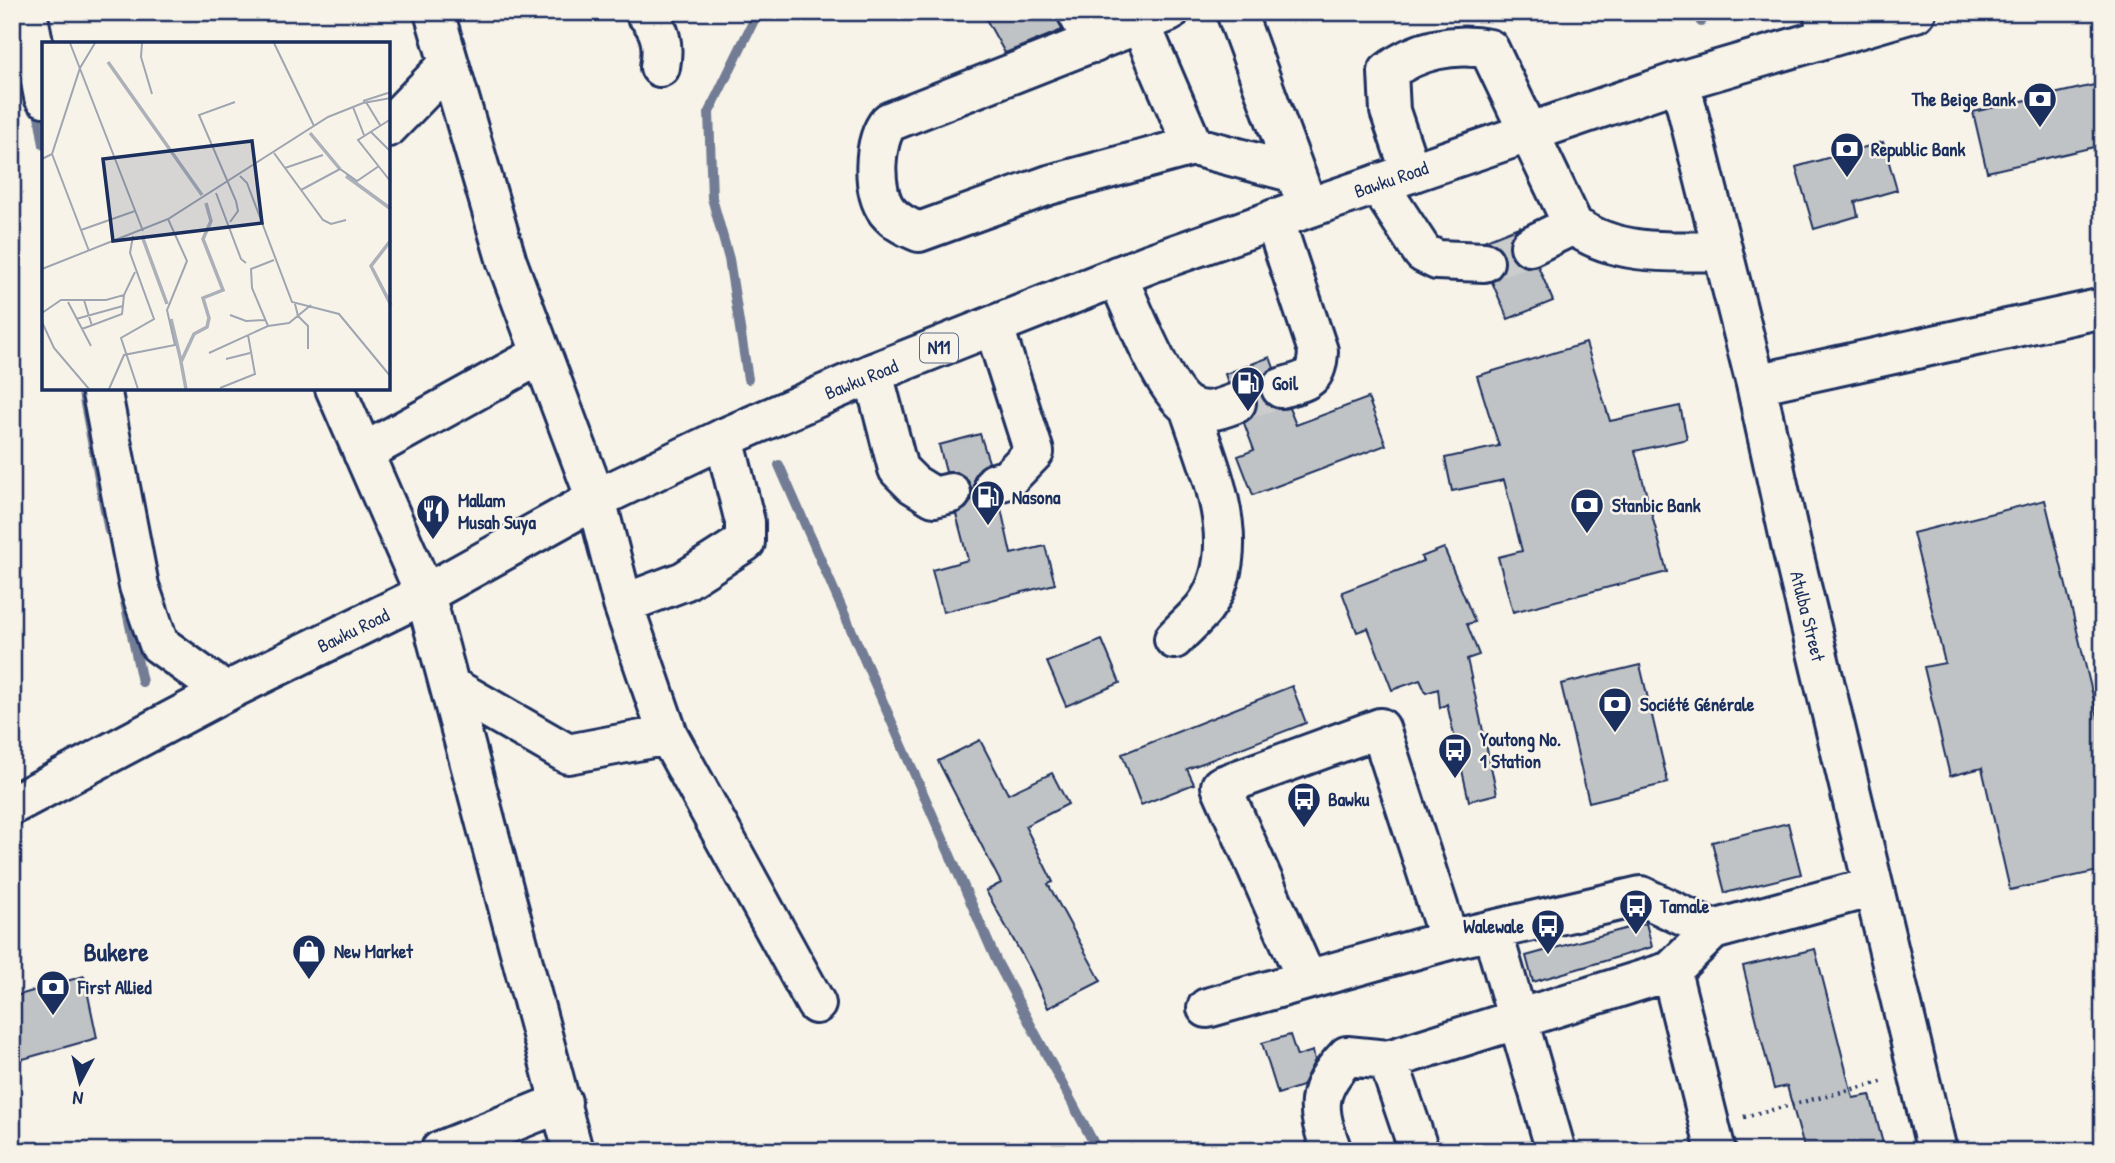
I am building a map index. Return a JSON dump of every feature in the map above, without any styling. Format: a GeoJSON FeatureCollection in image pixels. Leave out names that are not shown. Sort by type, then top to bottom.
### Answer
{"type":"FeatureCollection","features":[{"type":"Feature","properties":{"kind":"main road"},"geometry":{"type":"LineString","coordinates":[[27,12],[42,87]]}},
{"type":"Feature","properties":{"kind":"main road"},"geometry":{"type":"LineString","coordinates":[[434,12],[447,65],[507,262],[596,499],[622,604],[668,735],[816,1004]]}},
{"type":"Feature","properties":{"kind":"main road"},"geometry":{"type":"LineString","coordinates":[[645,12],[660,32],[663,50],[660,67]]}},
{"type":"Feature","properties":{"kind":"main road"},"geometry":{"type":"LineString","coordinates":[[1236,12],[1295,173],[1291,214],[1318,351],[1317,368],[1309,379],[1281,388]]}},
{"type":"Feature","properties":{"kind":"main road","name":"Bawku Road"},"geometry":{"type":"LineString","coordinates":[[12,805],[225,692],[425,594],[596,499],[724,438],[873,373],[1117,276],[1680,81],[1825,25],[1916,12]]}},
{"type":"Feature","properties":{"kind":"main road"},"geometry":{"type":"LineString","coordinates":[[1193,146],[1155,19],[1086,28],[889,122],[879,140],[879,190],[887,210],[902,226],[919,232],[1049,185],[1193,146],[1295,173]]}},
{"type":"Feature","properties":{"kind":"main road"},"geometry":{"type":"LineString","coordinates":[[1484,262],[1437,260],[1423,253],[1394,178],[1388,72],[1406,58],[1448,47],[1472,45],[1489,48],[1573,225],[1589,236],[1650,252],[1721,251]]}},
{"type":"Feature","properties":{"kind":"main road"},"geometry":{"type":"LineString","coordinates":[[390,125],[447,65]]}},
{"type":"Feature","properties":{"kind":"main road","name":"Atulba Street"},"geometry":{"type":"LineString","coordinates":[[1680,81],[1756,384],[1791,544],[1937,1151]]}},
{"type":"Feature","properties":{"kind":"main road"},"geometry":{"type":"LineString","coordinates":[[1530,246],[1573,225]]}},
{"type":"Feature","properties":{"kind":"main road"},"geometry":{"type":"LineString","coordinates":[[1117,276],[1170,388],[1189,407],[1214,483],[1225,530],[1221,573],[1205,607],[1174,639]]}},
{"type":"Feature","properties":{"kind":"main road"},"geometry":{"type":"LineString","coordinates":[[1756,384],[2103,309]]}},
{"type":"Feature","properties":{"kind":"main road"},"geometry":{"type":"LineString","coordinates":[[994,327],[1034,452],[1008,479],[995,483]]}},
{"type":"Feature","properties":{"kind":"main road"},"geometry":{"type":"LineString","coordinates":[[363,453],[540,355]]}},
{"type":"Feature","properties":{"kind":"main road"},"geometry":{"type":"LineString","coordinates":[[873,373],[898,469],[913,484],[934,497],[951,493]]}},
{"type":"Feature","properties":{"kind":"main road"},"geometry":{"type":"LineString","coordinates":[[101,390],[139,586],[159,644],[225,692]]}},
{"type":"Feature","properties":{"kind":"main road"},"geometry":{"type":"LineString","coordinates":[[336,390],[425,594],[573,1151]]}},
{"type":"Feature","properties":{"kind":"main road"},"geometry":{"type":"LineString","coordinates":[[1189,407],[1212,412],[1236,403]]}},
{"type":"Feature","properties":{"kind":"main road"},"geometry":{"type":"LineString","coordinates":[[622,604],[684,581],[745,542],[745,522],[724,438]]}},
{"type":"Feature","properties":{"kind":"main road"},"geometry":{"type":"LineString","coordinates":[[450,686],[568,754],[668,735]]}},
{"type":"Feature","properties":{"kind":"main road"},"geometry":{"type":"LineString","coordinates":[[1306,978],[1221,786],[1380,728],[1449,940]]}},
{"type":"Feature","properties":{"kind":"main road"},"geometry":{"type":"LineString","coordinates":[[1332,1151],[1319,1103],[1329,1076],[1347,1056],[1388,1060],[1671,971],[1713,930],[1873,887]]}},
{"type":"Feature","properties":{"kind":"main road"},"geometry":{"type":"LineString","coordinates":[[1207,1008],[1306,978],[1449,940],[1641,896],[1713,930]]}},
{"type":"Feature","properties":{"kind":"main road"},"geometry":{"type":"LineString","coordinates":[[1492,930],[1556,1151]]}},
{"type":"Feature","properties":{"kind":"main road"},"geometry":{"type":"LineString","coordinates":[[1671,971],[1713,1138]]}},
{"type":"Feature","properties":{"kind":"main road"},"geometry":{"type":"LineString","coordinates":[[1388,1060],[1419,1151]]}},
{"type":"Feature","properties":{"kind":"main road"},"geometry":{"type":"LineString","coordinates":[[440,1151],[562,1102]]}},
{"type":"Feature","properties":{"kind":"path"},"geometry":{"type":"LineString","coordinates":[[1713,1138],[1918,1073]]}},
{"type":"Feature","properties":{"kind":"building"},"geometry":{"type":"Polygon","coordinates":[[[982,12],[1055,12],[1062,30],[1005,53],[982,12]]]}},
{"type":"Feature","properties":{"kind":"building","name":"The Beige Bank"},"geometry":{"type":"Polygon","coordinates":[[[2103,83],[2103,145],[1987,172],[1973,112],[2103,83]]]}},
{"type":"Feature","properties":{"kind":"building","name":"Republic Bank"},"geometry":{"type":"Polygon","coordinates":[[[1883,142],[1897,190],[1855,202],[1858,216],[1814,229],[1796,167],[1883,142]]]}},
{"type":"Feature","properties":{"kind":"building"},"geometry":{"type":"Polygon","coordinates":[[[1521,226],[1512,234],[1508,244],[1510,255],[1518,264],[1528,268],[1538,266],[1553,301],[1508,319],[1492,282],[1503,273],[1506,264],[1504,253],[1496,244],[1486,240],[1521,226]]]}},
{"type":"Feature","properties":{"kind":"building"},"geometry":{"type":"Polygon","coordinates":[[[1586,343],[1610,421],[1680,406],[1687,439],[1635,451],[1667,572],[1513,612],[1498,557],[1522,551],[1504,480],[1452,491],[1445,458],[1499,446],[1477,376],[1586,343]]]}},
{"type":"Feature","properties":{"kind":"building"},"geometry":{"type":"Polygon","coordinates":[[[1270,357],[1274,368],[1265,374],[1260,384],[1260,395],[1267,404],[1277,409],[1289,408],[1296,425],[1368,398],[1386,445],[1253,495],[1238,456],[1254,450],[1244,423],[1253,416],[1258,406],[1257,396],[1249,386],[1239,381],[1228,383],[1225,374],[1270,357]]]}},
{"type":"Feature","properties":{"kind":"building"},"geometry":{"type":"Polygon","coordinates":[[[980,434],[989,462],[980,468],[974,477],[974,490],[981,499],[1000,504],[1011,554],[1045,546],[1055,584],[943,612],[932,570],[968,560],[956,514],[972,500],[972,489],[966,478],[957,472],[946,472],[939,445],[980,434]]]}},
{"type":"Feature","properties":{"kind":"building"},"geometry":{"type":"Polygon","coordinates":[[[2045,500],[2103,737],[2103,870],[2010,890],[1982,768],[1950,776],[1924,667],[1945,663],[1913,533],[2045,500]]]}},
{"type":"Feature","properties":{"kind":"building"},"geometry":{"type":"Polygon","coordinates":[[[1444,548],[1475,622],[1467,624],[1479,655],[1467,659],[1497,794],[1469,801],[1447,704],[1440,708],[1438,689],[1426,693],[1420,680],[1392,690],[1368,628],[1357,632],[1342,592],[1423,561],[1421,557],[1444,548]]]}},
{"type":"Feature","properties":{"kind":"building"},"geometry":{"type":"Polygon","coordinates":[[[1102,640],[1120,683],[1066,706],[1047,662],[1102,640]]]}},
{"type":"Feature","properties":{"kind":"building","name":"Société Générale"},"geometry":{"type":"Polygon","coordinates":[[[1640,665],[1668,783],[1589,802],[1561,684],[1640,665]]]}},
{"type":"Feature","properties":{"kind":"building"},"geometry":{"type":"Polygon","coordinates":[[[1292,686],[1306,723],[1187,769],[1194,784],[1141,805],[1122,754],[1292,686]]]}},
{"type":"Feature","properties":{"kind":"building"},"geometry":{"type":"Polygon","coordinates":[[[980,740],[1008,794],[1052,773],[1068,804],[1025,826],[1053,882],[1048,884],[1101,981],[1048,1008],[1031,971],[986,891],[1001,883],[938,761],[980,740]]]}},
{"type":"Feature","properties":{"kind":"building"},"geometry":{"type":"Polygon","coordinates":[[[1788,823],[1801,874],[1725,893],[1712,842],[1788,823]]]}},
{"type":"Feature","properties":{"kind":"building"},"geometry":{"type":"Polygon","coordinates":[[[1646,923],[1652,947],[1533,982],[1526,956],[1646,923]]]}},
{"type":"Feature","properties":{"kind":"building"},"geometry":{"type":"Polygon","coordinates":[[[1815,949],[1853,1098],[1870,1095],[1885,1151],[1805,1151],[1787,1086],[1774,1089],[1743,966],[1815,949]]]}},
{"type":"Feature","properties":{"kind":"building","name":"First Allied"},"geometry":{"type":"Polygon","coordinates":[[[84,976],[97,1038],[16,1061],[12,1046],[12,997],[84,976]]]}},
{"type":"Feature","properties":{"kind":"building"},"geometry":{"type":"Polygon","coordinates":[[[1290,1035],[1297,1056],[1313,1051],[1315,1060],[1302,1086],[1278,1094],[1262,1043],[1290,1035]]]}},
{"type":"Feature","properties":{"kind":"waterway"},"geometry":{"type":"LineString","coordinates":[[748,379],[729,259],[712,198],[709,112],[758,12]]}},
{"type":"Feature","properties":{"kind":"waterway"},"geometry":{"type":"LineString","coordinates":[[1695,12],[1701,22]]}},
{"type":"Feature","properties":{"kind":"waterway"},"geometry":{"type":"LineString","coordinates":[[37,104],[42,133]]}},
{"type":"Feature","properties":{"kind":"waterway"},"geometry":{"type":"LineString","coordinates":[[82,390],[109,531]]}},
{"type":"Feature","properties":{"kind":"waterway"},"geometry":{"type":"LineString","coordinates":[[779,465],[997,962],[1098,1151]]}},
{"type":"Feature","properties":{"kind":"waterway"},"geometry":{"type":"LineString","coordinates":[[124,597],[142,682]]}},
{"type":"Feature","properties":{"kind":"tunnel"},"geometry":{"type":"LineString","coordinates":[[1484,262],[1530,246]]}},
{"type":"Feature","properties":{"kind":"tunnel"},"geometry":{"type":"LineString","coordinates":[[1236,403],[1281,388]]}},
{"type":"Feature","properties":{"kind":"place","name":"The Beige Bank"},"geometry":{"type":"Point","coordinates":[2040,129]}},
{"type":"Feature","properties":{"kind":"place","name":"Republic Bank"},"geometry":{"type":"Point","coordinates":[1847,179]}},
{"type":"Feature","properties":{"kind":"place","name":"Goil"},"geometry":{"type":"Point","coordinates":[1248,413]}},
{"type":"Feature","properties":{"kind":"place","name":"Nasona"},"geometry":{"type":"Point","coordinates":[988,527]}},
{"type":"Feature","properties":{"kind":"place","name":"Stanbic Bank"},"geometry":{"type":"Point","coordinates":[1587,535]}},
{"type":"Feature","properties":{"kind":"place","name":"Mallam Musah Suya"},"geometry":{"type":"Point","coordinates":[433,541]}},
{"type":"Feature","properties":{"kind":"place","name":"Société Générale"},"geometry":{"type":"Point","coordinates":[1615,734]}},
{"type":"Feature","properties":{"kind":"place","name":"Youtong No. 1 Station"},"geometry":{"type":"Point","coordinates":[1455,780]}},
{"type":"Feature","properties":{"kind":"place","name":"Bawku"},"geometry":{"type":"Point","coordinates":[1304,829]}},
{"type":"Feature","properties":{"kind":"place","name":"Tamale"},"geometry":{"type":"Point","coordinates":[1636,936]}},
{"type":"Feature","properties":{"kind":"place","name":"Walewale"},"geometry":{"type":"Point","coordinates":[1548,956]}},
{"type":"Feature","properties":{"kind":"place","name":"New Market"},"geometry":{"type":"Point","coordinates":[309,981]}},
{"type":"Feature","properties":{"kind":"place","name":"First Allied"},"geometry":{"type":"Point","coordinates":[53,1017]}},
{"type":"Feature","properties":{"kind":"district","name":"Bukere"},"geometry":{"type":"Point","coordinates":[116,952]}}]}
